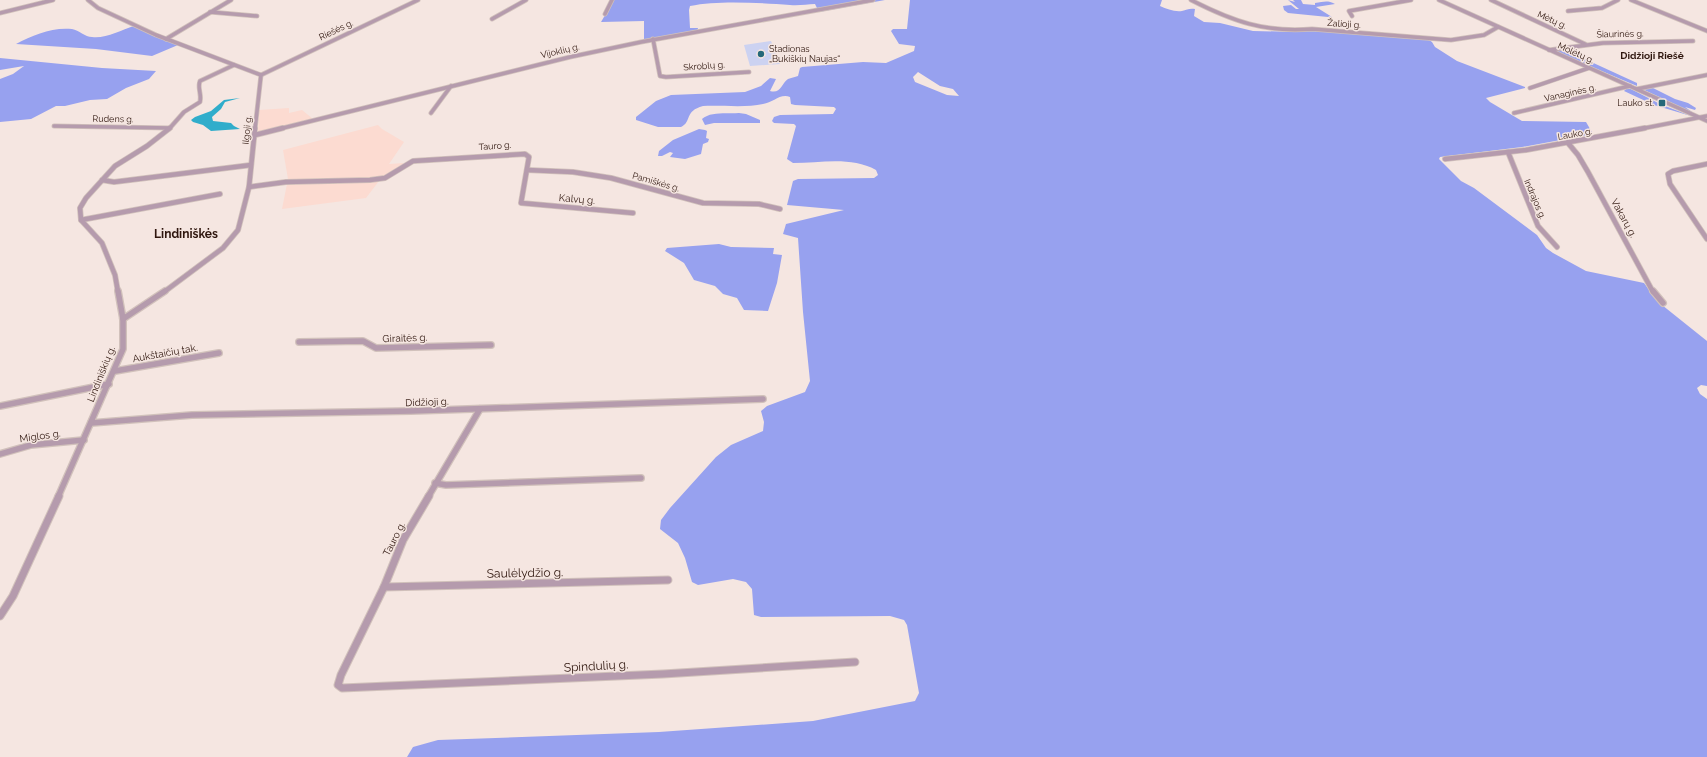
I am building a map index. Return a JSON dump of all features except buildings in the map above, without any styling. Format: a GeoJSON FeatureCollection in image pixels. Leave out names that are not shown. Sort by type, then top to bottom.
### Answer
{"type":"FeatureCollection","features":[{"type":"Feature","properties":{"kind":"street"},"geometry":{"type":"LineString","coordinates":[[0,13],[53,0]]}},
{"type":"Feature","properties":{"kind":"street"},"geometry":{"type":"LineString","coordinates":[[88,0],[98,8],[166,39],[261,75]]}},
{"type":"Feature","properties":{"kind":"street"},"geometry":{"type":"LineString","coordinates":[[166,39],[231,0]]}},
{"type":"Feature","properties":{"kind":"street","name":"Riešės g."},"geometry":{"type":"LineString","coordinates":[[261,75],[418,0]]}},
{"type":"Feature","properties":{"kind":"street"},"geometry":{"type":"LineString","coordinates":[[492,19],[526,0]]}},
{"type":"Feature","properties":{"kind":"street"},"geometry":{"type":"LineString","coordinates":[[605,14],[612,0]]}},
{"type":"Feature","properties":{"kind":"street","name":"Vijoklių g."},"geometry":{"type":"LineString","coordinates":[[255,135],[570,57],[653,39],[873,0]]}},
{"type":"Feature","properties":{"kind":"street","name":"Žalioji g."},"geometry":{"type":"LineString","coordinates":[[1191,0],[1236,21],[1271,30],[1290,31],[1312,29],[1444,41],[1484,35],[1489,33],[1493,28],[1498,27]]}},
{"type":"Feature","properties":{"kind":"street"},"geometry":{"type":"LineString","coordinates":[[1352,16],[1349,11],[1411,0]]}},
{"type":"Feature","properties":{"kind":"street","name":"Molėtų g."},"geometry":{"type":"LineString","coordinates":[[1439,0],[1707,121]]}},
{"type":"Feature","properties":{"kind":"street","name":"Mėtų g."},"geometry":{"type":"LineString","coordinates":[[1491,0],[1585,44]]}},
{"type":"Feature","properties":{"kind":"street"},"geometry":{"type":"LineString","coordinates":[[1568,11],[1607,7],[1618,0]]}},
{"type":"Feature","properties":{"kind":"street"},"geometry":{"type":"LineString","coordinates":[[1631,0],[1707,31]]}},
{"type":"Feature","properties":{"kind":"street"},"geometry":{"type":"LineString","coordinates":[[210,12],[257,16]]}},
{"type":"Feature","properties":{"kind":"street","name":"Skroblų g."},"geometry":{"type":"LineString","coordinates":[[653,39],[660,76],[666,77],[749,72]]}},
{"type":"Feature","properties":{"kind":"street","name":"Šiaurinės g."},"geometry":{"type":"LineString","coordinates":[[1549,50],[1585,44],[1693,41]]}},
{"type":"Feature","properties":{"kind":"street"},"geometry":{"type":"LineString","coordinates":[[220,194],[81,220],[80,208],[86,198],[95,190],[115,166],[147,146],[170,128],[184,112],[201,100],[198,86],[200,81],[234,65]]}},
{"type":"Feature","properties":{"kind":"street"},"geometry":{"type":"LineString","coordinates":[[1530,88],[1589,68]]}},
{"type":"Feature","properties":{"kind":"street","name":"Ilgoji g."},"geometry":{"type":"LineString","coordinates":[[124,319],[175,284],[233,239],[238,230],[249,187],[261,75]]}},
{"type":"Feature","properties":{"kind":"street"},"geometry":{"type":"LineString","coordinates":[[1636,89],[1707,75]]}},
{"type":"Feature","properties":{"kind":"street"},"geometry":{"type":"LineString","coordinates":[[431,112],[451,86]]}},
{"type":"Feature","properties":{"kind":"street","name":"Vanaginės g."},"geometry":{"type":"LineString","coordinates":[[1514,113],[1630,86]]}},
{"type":"Feature","properties":{"kind":"street","name":"Lauko g."},"geometry":{"type":"LineString","coordinates":[[1445,159],[1568,143],[1707,116]]}},
{"type":"Feature","properties":{"kind":"street","name":"Rudens g."},"geometry":{"type":"LineString","coordinates":[[54,126],[170,128]]}},
{"type":"Feature","properties":{"kind":"street","name":"Vakarų g."},"geometry":{"type":"LineString","coordinates":[[1568,143],[1578,155],[1653,291],[1663,303]]}},
{"type":"Feature","properties":{"kind":"street","name":"Indrajos g."},"geometry":{"type":"LineString","coordinates":[[1508,152],[1538,226],[1557,247]]}},
{"type":"Feature","properties":{"kind":"street","name":"Tauro g."},"geometry":{"type":"LineString","coordinates":[[249,187],[286,182],[335,182],[385,178],[413,161],[525,154],[529,156],[521,203]]}},
{"type":"Feature","properties":{"kind":"street"},"geometry":{"type":"LineString","coordinates":[[1707,164],[1673,171],[1667,176],[1673,188],[1707,239]]}},
{"type":"Feature","properties":{"kind":"street"},"geometry":{"type":"LineString","coordinates":[[95,190],[114,182],[251,165]]}},
{"type":"Feature","properties":{"kind":"street","name":"Pamiškės g."},"geometry":{"type":"LineString","coordinates":[[527,170],[573,172],[629,182],[703,203],[758,204],[780,209]]}},
{"type":"Feature","properties":{"kind":"street"},"geometry":{"type":"LineString","coordinates":[[102,180],[114,182]]}},
{"type":"Feature","properties":{"kind":"street","name":"Kalvų g."},"geometry":{"type":"LineString","coordinates":[[521,203],[633,213]]}},
{"type":"Feature","properties":{"kind":"street","name":"Lindiniškių g."},"geometry":{"type":"LineString","coordinates":[[0,616],[16,590],[115,371],[123,349],[124,319],[115,275],[104,246],[98,237],[81,220]]}},
{"type":"Feature","properties":{"kind":"street","name":"Giraitės g."},"geometry":{"type":"LineString","coordinates":[[299,342],[362,341],[376,348],[491,345]]}},
{"type":"Feature","properties":{"kind":"street","name":"Aukštaičių tak."},"geometry":{"type":"LineString","coordinates":[[115,371],[219,353]]}},
{"type":"Feature","properties":{"kind":"street"},"geometry":{"type":"LineString","coordinates":[[0,406],[109,384]]}},
{"type":"Feature","properties":{"kind":"street","name":"Didžioji g."},"geometry":{"type":"LineString","coordinates":[[91,423],[148,416],[311,414],[644,404],[688,400],[763,399]]}},
{"type":"Feature","properties":{"kind":"street","name":"Tauro g."},"geometry":{"type":"LineString","coordinates":[[338,685],[384,587],[386,577],[403,540],[435,483],[480,409]]}},
{"type":"Feature","properties":{"kind":"street","name":"Miglos g."},"geometry":{"type":"LineString","coordinates":[[0,454],[29,444],[84,440]]}},
{"type":"Feature","properties":{"kind":"street"},"geometry":{"type":"LineString","coordinates":[[435,483],[446,484],[641,478]]}},
{"type":"Feature","properties":{"kind":"street","name":"Saulėlydžio g."},"geometry":{"type":"LineString","coordinates":[[384,587],[668,580]]}},
{"type":"Feature","properties":{"kind":"street","name":"Spindulių g."},"geometry":{"type":"LineString","coordinates":[[338,685],[342,688],[587,678],[778,668],[855,662]]}},
{"type":"Feature","properties":{"kind":"shaded area"},"geometry":{"type":"Polygon","coordinates":[[[614,0],[885,0],[819,12],[815,4],[701,4],[690,6],[689,10],[690,28],[698,28],[697,32],[644,40],[644,21],[601,22],[614,0]]]}},
{"type":"Feature","properties":{"kind":"shaded area"},"geometry":{"type":"Polygon","coordinates":[[[910,0],[1162,0],[1160,6],[1171,10],[1182,11],[1195,9],[1194,16],[1204,22],[1220,23],[1253,31],[1299,32],[1314,30],[1429,40],[1435,47],[1457,61],[1525,87],[1486,98],[1490,102],[1522,121],[1586,122],[1593,134],[1522,147],[1440,157],[1439,159],[1461,181],[1474,188],[1537,235],[1546,248],[1553,253],[1586,271],[1644,283],[1657,301],[1707,341],[1707,386],[1701,385],[1697,388],[1700,394],[1707,399],[1707,757],[407,757],[413,747],[438,740],[659,732],[813,721],[915,701],[919,693],[907,625],[904,620],[890,616],[761,617],[754,615],[752,589],[746,582],[733,579],[698,585],[692,582],[685,558],[678,543],[660,529],[661,520],[670,508],[716,457],[731,445],[763,431],[764,422],[761,411],[767,406],[805,392],[810,381],[803,312],[798,238],[783,234],[786,224],[844,210],[787,205],[793,181],[798,179],[874,178],[878,175],[876,170],[856,163],[836,161],[793,163],[787,159],[796,126],[794,124],[774,123],[772,121],[774,117],[780,115],[833,114],[836,109],[834,107],[791,104],[790,97],[786,96],[767,103],[756,105],[703,106],[693,111],[681,127],[658,127],[636,120],[636,117],[656,101],[671,95],[745,92],[761,86],[770,78],[776,79],[770,91],[774,92],[779,90],[788,79],[798,76],[800,68],[802,67],[863,62],[886,63],[914,51],[915,46],[899,44],[891,31],[893,29],[907,29],[910,0]],[[918,72],[913,77],[915,82],[947,95],[959,96],[953,89],[940,86],[918,72]]]}},
{"type":"Feature","properties":{"kind":"shaded area"},"geometry":{"type":"Polygon","coordinates":[[[1288,0],[1295,2],[1293,0],[1301,0],[1303,4],[1315,5],[1315,3],[1328,2],[1335,4],[1316,7],[1332,17],[1288,13],[1284,10],[1283,6],[1291,5],[1296,9],[1299,9],[1288,0]]]}},
{"type":"Feature","properties":{"kind":"shaded area"},"geometry":{"type":"Polygon","coordinates":[[[134,26],[178,45],[152,56],[96,49],[16,44],[50,30],[72,29],[89,37],[102,37],[134,26]]]}},
{"type":"Feature","properties":{"kind":"shaded area","name":"Stadionas „Bukiškių Naujas“"},"geometry":{"type":"Polygon","coordinates":[[[771,41],[780,64],[750,66],[744,45],[771,41]]]}},
{"type":"Feature","properties":{"kind":"shaded area"},"geometry":{"type":"Polygon","coordinates":[[[1563,49],[1637,83],[1637,86],[1554,51],[1563,49]]]}},
{"type":"Feature","properties":{"kind":"shaded area"},"geometry":{"type":"Polygon","coordinates":[[[0,58],[102,68],[156,71],[149,79],[126,88],[107,99],[90,100],[65,106],[56,106],[31,119],[0,122],[0,79],[13,74],[24,66],[0,70],[0,58]]]}},
{"type":"Feature","properties":{"kind":"shaded area"},"geometry":{"type":"Polygon","coordinates":[[[1651,87],[1696,108],[1695,110],[1685,107],[1691,112],[1642,89],[1651,87]]]}},
{"type":"Feature","properties":{"kind":"shaded area"},"geometry":{"type":"Polygon","coordinates":[[[1626,89],[1631,89],[1660,104],[1691,116],[1654,105],[1624,91],[1626,89]]]}},
{"type":"Feature","properties":{"kind":"shaded area"},"geometry":{"type":"Polygon","coordinates":[[[240,98],[225,102],[221,109],[212,117],[213,121],[231,123],[240,129],[211,131],[203,125],[191,120],[211,111],[224,100],[240,98]]]}},
{"type":"Feature","properties":{"kind":"shaded area"},"geometry":{"type":"Polygon","coordinates":[[[289,108],[289,113],[302,110],[313,119],[258,131],[259,110],[289,108]]]}},
{"type":"Feature","properties":{"kind":"shaded area"},"geometry":{"type":"Polygon","coordinates":[[[719,113],[746,114],[760,120],[760,123],[714,123],[705,125],[702,119],[706,116],[719,113]]]}},
{"type":"Feature","properties":{"kind":"shaded area"},"geometry":{"type":"Polygon","coordinates":[[[378,125],[404,142],[389,164],[404,163],[391,173],[382,177],[366,198],[282,209],[288,179],[283,150],[378,125]]]}},
{"type":"Feature","properties":{"kind":"shaded area"},"geometry":{"type":"Polygon","coordinates":[[[699,129],[707,131],[706,138],[709,139],[708,142],[703,144],[701,154],[685,159],[670,157],[673,153],[670,152],[662,156],[658,156],[659,151],[673,140],[699,129]]]}},
{"type":"Feature","properties":{"kind":"shaded area"},"geometry":{"type":"Polygon","coordinates":[[[719,244],[731,247],[774,248],[773,254],[782,255],[777,283],[768,311],[744,310],[737,298],[723,294],[715,286],[694,280],[684,263],[665,251],[667,248],[719,244]]]}},
{"type":"Feature","properties":{"kind":"place","name":"Stadionas „Bukiškių Naujas“"},"geometry":{"type":"Point","coordinates":[761,54]}},
{"type":"Feature","properties":{"kind":"place","name":"Lauko st."},"geometry":{"type":"Point","coordinates":[1662,103]}},
{"type":"Feature","properties":{"kind":"district","name":"Didžioji Riešė"},"geometry":{"type":"Point","coordinates":[1652,55]}},
{"type":"Feature","properties":{"kind":"district","name":"Lindiniškės"},"geometry":{"type":"Point","coordinates":[186,234]}}]}
